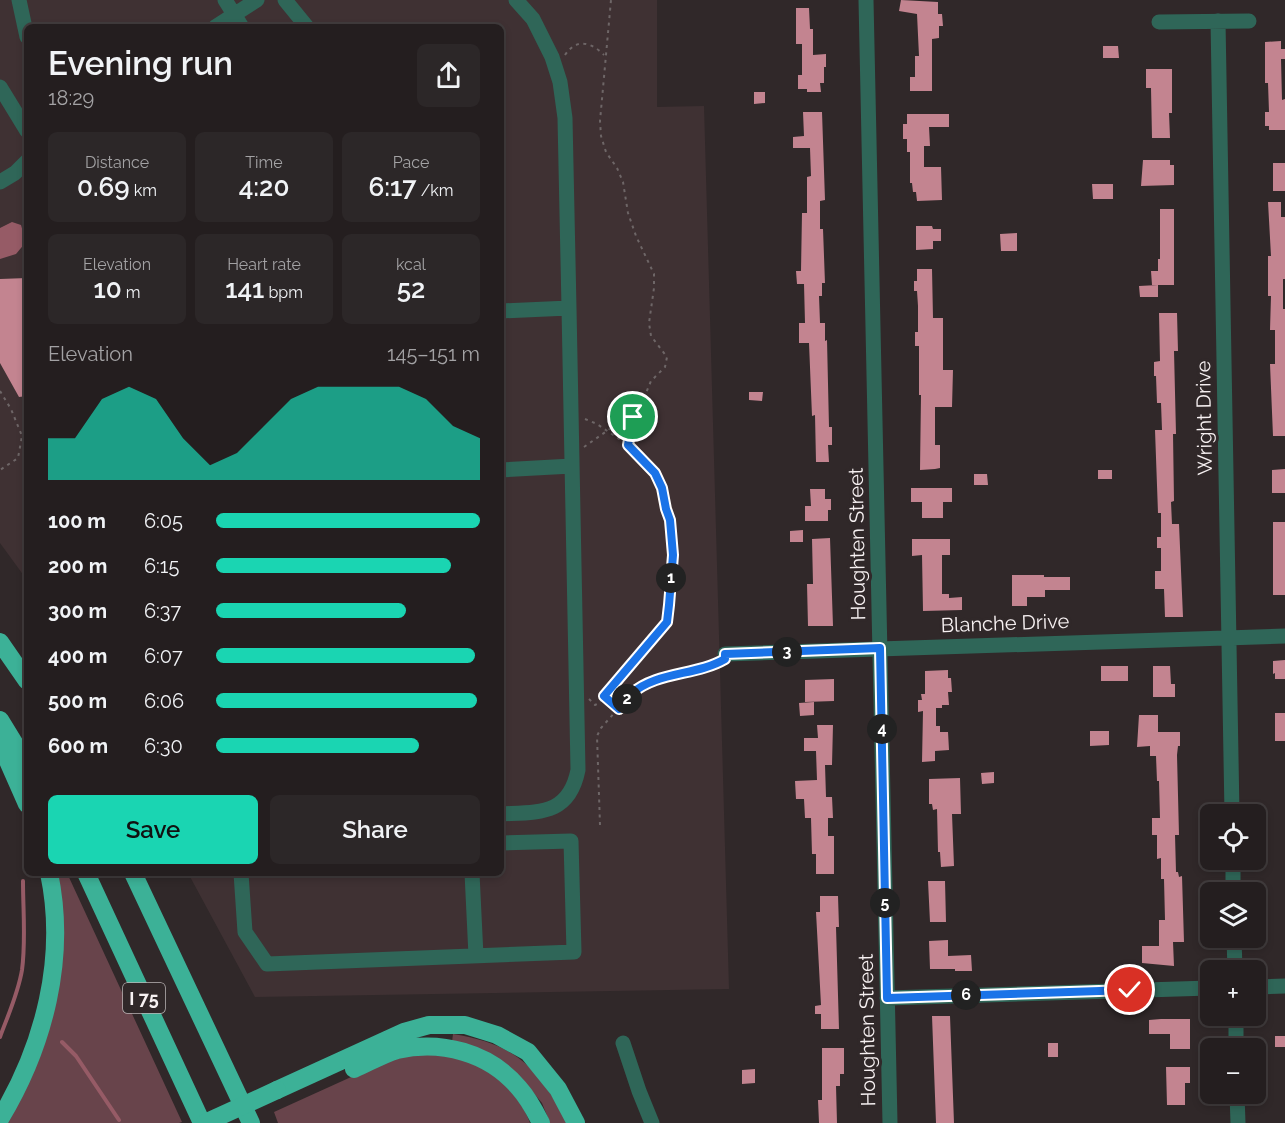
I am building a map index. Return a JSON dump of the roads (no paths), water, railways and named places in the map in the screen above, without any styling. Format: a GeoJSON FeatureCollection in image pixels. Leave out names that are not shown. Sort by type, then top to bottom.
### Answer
{"type":"FeatureCollection","features":[{"type":"Feature","properties":{"kind":"highway"},"geometry":{"type":"LineString","coordinates":[[0,642],[24,677]]}},
{"type":"Feature","properties":{"kind":"highway"},"geometry":{"type":"LineString","coordinates":[[0,720],[24,759]]}},
{"type":"Feature","properties":{"kind":"highway"},"geometry":{"type":"LineString","coordinates":[[0,743],[24,797]]}},
{"type":"Feature","properties":{"kind":"highway"},"geometry":{"type":"LineString","coordinates":[[0,1119],[27,1069],[45,1019],[54,949],[49,876]]}},
{"type":"Feature","properties":{"kind":"highway","name":"I 75"},"geometry":{"type":"LineString","coordinates":[[87,876],[203,1123]]}},
{"type":"Feature","properties":{"kind":"highway","name":"I 75"},"geometry":{"type":"LineString","coordinates":[[135,876],[251,1123]]}},
{"type":"Feature","properties":{"kind":"highway"},"geometry":{"type":"LineString","coordinates":[[233,1123],[279,1096],[404,1032],[429,1025],[465,1025],[497,1035],[528,1052],[558,1089],[576,1123]]}},
{"type":"Feature","properties":{"kind":"highway"},"geometry":{"type":"LineString","coordinates":[[203,1123],[395,1051],[430,1046],[455,1049],[483,1059],[502,1070],[519,1088],[541,1123]]}},
{"type":"Feature","properties":{"kind":"street"},"geometry":{"type":"LineString","coordinates":[[19,0],[24,24]]}},
{"type":"Feature","properties":{"kind":"street"},"geometry":{"type":"LineString","coordinates":[[225,0],[238,21],[256,0]]}},
{"type":"Feature","properties":{"kind":"street"},"geometry":{"type":"LineString","coordinates":[[285,0],[305,24]]}},
{"type":"Feature","properties":{"kind":"street"},"geometry":{"type":"LineString","coordinates":[[504,814],[531,813],[553,808],[565,800],[571,792],[577,776],[565,118],[560,82],[552,57],[532,19],[516,0]]}},
{"type":"Feature","properties":{"kind":"street","name":"Houghten Street"},"geometry":{"type":"LineString","coordinates":[[866,0],[890,1123]]}},
{"type":"Feature","properties":{"kind":"street","name":"Wright Drive"},"geometry":{"type":"LineString","coordinates":[[1218,21],[1232,804]]}},
{"type":"Feature","properties":{"kind":"street"},"geometry":{"type":"LineString","coordinates":[[1159,22],[1249,21]]}},
{"type":"Feature","properties":{"kind":"street"},"geometry":{"type":"LineString","coordinates":[[0,87],[24,126]]}},
{"type":"Feature","properties":{"kind":"street"},"geometry":{"type":"LineString","coordinates":[[0,182],[24,164]]}},
{"type":"Feature","properties":{"kind":"street"},"geometry":{"type":"LineString","coordinates":[[504,311],[569,308]]}},
{"type":"Feature","properties":{"kind":"street"},"geometry":{"type":"LineString","coordinates":[[504,470],[572,466]]}},
{"type":"Feature","properties":{"kind":"street","name":"Blanche Drive"},"geometry":{"type":"LineString","coordinates":[[725,654],[1285,636]]}},
{"type":"Feature","properties":{"kind":"street"},"geometry":{"type":"LineString","coordinates":[[241,876],[245,932],[267,964],[574,952],[571,841],[504,843]]}},
{"type":"Feature","properties":{"kind":"street"},"geometry":{"type":"LineString","coordinates":[[472,876],[476,956]]}},
{"type":"Feature","properties":{"kind":"street"},"geometry":{"type":"LineString","coordinates":[[1266,987],[1285,986]]}},
{"type":"Feature","properties":{"kind":"street"},"geometry":{"type":"LineString","coordinates":[[887,998],[1200,988]]}},
{"type":"Feature","properties":{"kind":"street"},"geometry":{"type":"LineString","coordinates":[[623,1043],[652,1123]]}},
{"type":"Feature","properties":{"kind":"street"},"geometry":{"type":"LineString","coordinates":[[1238,1104],[1238,1123]]}},
{"type":"Feature","properties":{"kind":"waterway"},"geometry":{"type":"LineString","coordinates":[[0,1037],[22,970],[23,881]]}},
{"type":"Feature","properties":{"kind":"waterway"},"geometry":{"type":"LineString","coordinates":[[62,1042],[76,1056],[119,1120]]}}]}
